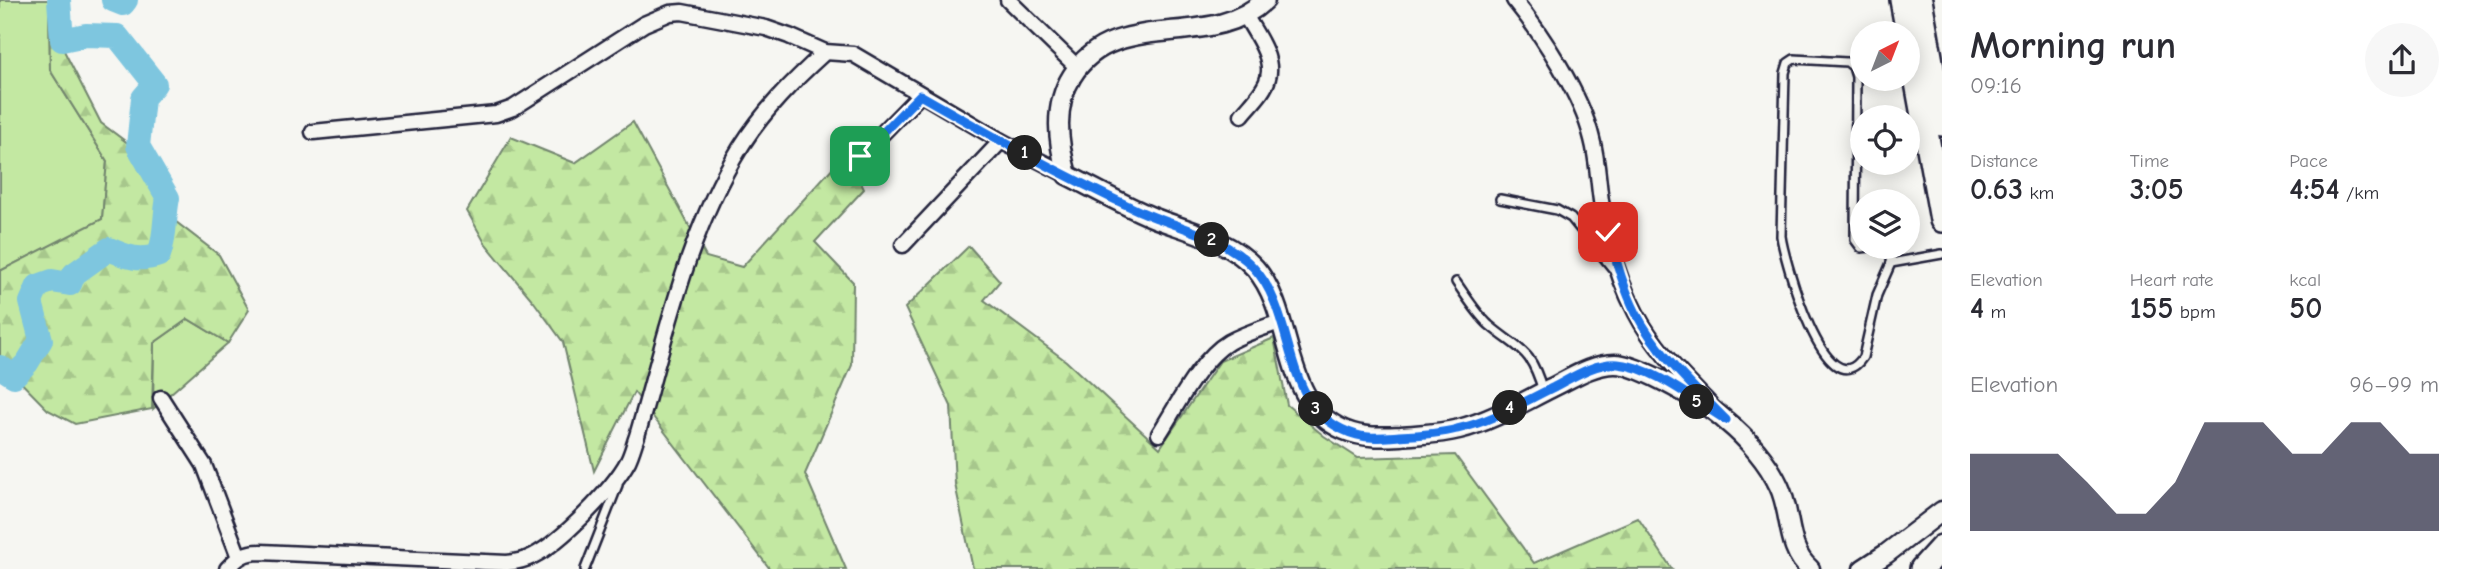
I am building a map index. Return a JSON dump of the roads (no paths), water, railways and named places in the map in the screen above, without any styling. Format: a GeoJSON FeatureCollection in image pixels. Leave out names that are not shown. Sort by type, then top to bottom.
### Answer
{"type":"FeatureCollection","features":[{"type":"Feature","properties":{"kind":"main road"},"geometry":{"type":"LineString","coordinates":[[1902,0],[1942,220]]}},
{"type":"Feature","properties":{"kind":"main road"},"geometry":{"type":"LineString","coordinates":[[1920,0],[1942,124]]}},
{"type":"Feature","properties":{"kind":"main road"},"geometry":{"type":"LineString","coordinates":[[1922,569],[1942,547]]}},
{"type":"Feature","properties":{"kind":"street"},"geometry":{"type":"LineString","coordinates":[[1008,0],[1077,67]]}},
{"type":"Feature","properties":{"kind":"street"},"geometry":{"type":"LineString","coordinates":[[1067,175],[1059,138],[1058,122],[1062,99],[1069,80],[1088,55],[1104,44],[1123,37],[1209,28],[1245,15],[1265,0]]}},
{"type":"Feature","properties":{"kind":"street"},"geometry":{"type":"LineString","coordinates":[[1514,0],[1557,64],[1586,120],[1595,153],[1608,232],[1622,280],[1637,315],[1658,346],[1756,452],[1774,476],[1785,502],[1795,548],[1810,569]]}},
{"type":"Feature","properties":{"kind":"street"},"geometry":{"type":"LineString","coordinates":[[313,132],[496,114],[513,108],[644,24],[670,13],[701,14],[755,25],[825,52],[853,54],[1001,141],[1134,209],[1211,239],[1243,257],[1265,282],[1311,403],[1324,418],[1359,436],[1416,435],[1460,429],[1603,365],[1627,365],[1653,376],[1726,420]]}},
{"type":"Feature","properties":{"kind":"street"},"geometry":{"type":"LineString","coordinates":[[1242,115],[1264,86],[1269,70],[1264,49],[1245,15]]}},
{"type":"Feature","properties":{"kind":"street"},"geometry":{"type":"LineString","coordinates":[[227,569],[239,556],[249,552],[452,565],[507,563],[535,555],[555,541],[596,501],[627,461],[637,436],[691,250],[723,176],[759,121],[791,84],[825,52]]}},
{"type":"Feature","properties":{"kind":"street"},"geometry":{"type":"LineString","coordinates":[[860,156],[920,95]]}},
{"type":"Feature","properties":{"kind":"street"},"geometry":{"type":"LineString","coordinates":[[904,245],[1001,141]]}},
{"type":"Feature","properties":{"kind":"street"},"geometry":{"type":"LineString","coordinates":[[1159,434],[1201,369],[1219,349],[1230,341],[1280,322]]}},
{"type":"Feature","properties":{"kind":"street"},"geometry":{"type":"LineString","coordinates":[[161,398],[204,465],[239,556]]}},
{"type":"Feature","properties":{"kind":"street"},"geometry":{"type":"LineString","coordinates":[[1863,569],[1940,514]]}},
{"type":"Feature","properties":{"kind":"lane"},"geometry":{"type":"LineString","coordinates":[[1855,189],[1856,76],[1853,67],[1847,62],[1794,60],[1788,63],[1785,73],[1781,236],[1784,256],[1806,321],[1828,358],[1837,366],[1846,369],[1858,365],[1863,357],[1877,295],[1891,259]]}},
{"type":"Feature","properties":{"kind":"lane"},"geometry":{"type":"LineString","coordinates":[[1500,198],[1556,210],[1571,218],[1622,280]]}},
{"type":"Feature","properties":{"kind":"lane"},"geometry":{"type":"LineString","coordinates":[[1891,263],[1942,254]]}},
{"type":"Feature","properties":{"kind":"lane"},"geometry":{"type":"LineString","coordinates":[[1456,282],[1489,325],[1529,356],[1536,366],[1543,392]]}},
{"type":"Feature","properties":{"kind":"lane"},"geometry":{"type":"LineString","coordinates":[[584,569],[627,461]]}},
{"type":"Feature","properties":{"kind":"waterway"},"geometry":{"type":"LineString","coordinates":[[0,367],[14,376],[27,363],[41,340],[31,302],[38,286],[52,281],[70,284],[74,274],[109,249],[134,258],[159,255],[163,241],[168,198],[138,146],[143,98],[155,84],[117,36],[86,35],[62,40],[59,0]]}},
{"type":"Feature","properties":{"kind":"waterway"},"geometry":{"type":"LineString","coordinates":[[113,0],[123,4],[126,0]]}}]}
